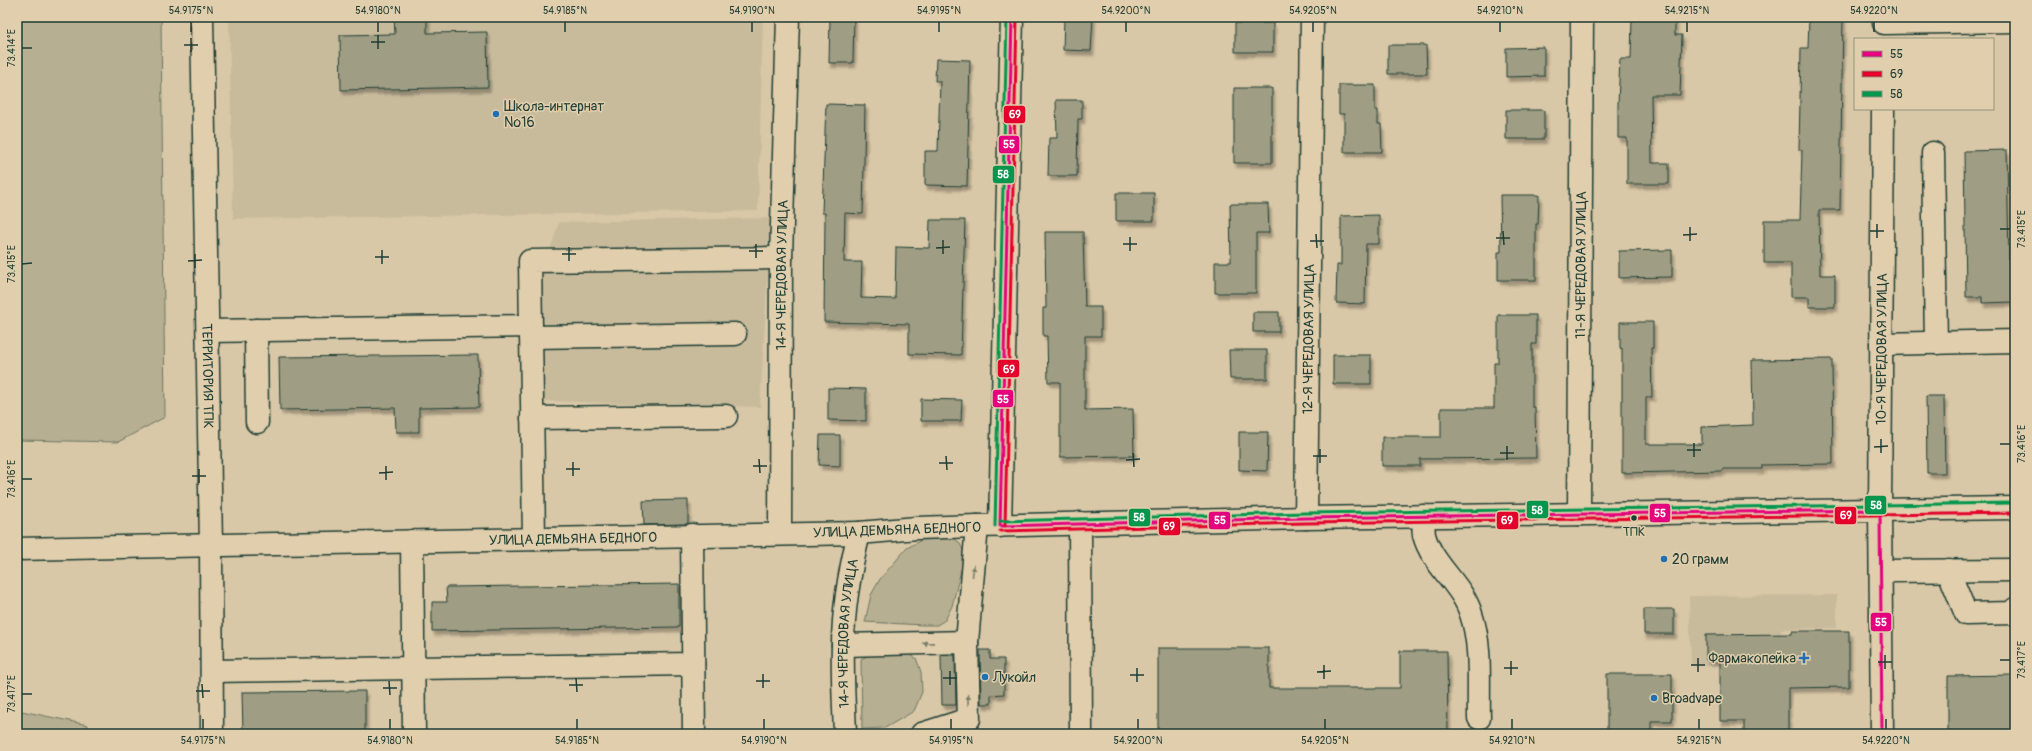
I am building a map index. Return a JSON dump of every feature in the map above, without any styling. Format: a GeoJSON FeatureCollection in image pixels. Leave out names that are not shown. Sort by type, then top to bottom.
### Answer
{"type":"FeatureCollection","features":[{"type":"Feature","properties":{"kind":"street","name":"ТЕРРИТОРИЯ ТПК"},"geometry":{"type":"LineString","coordinates":[[202,17],[208,330],[212,734]]}},
{"type":"Feature","properties":{"kind":"street","name":"14-Я ЧЕРЕДОВАЯ УЛИЦА"},"geometry":{"type":"LineString","coordinates":[[780,533],[781,258],[788,17]]}},
{"type":"Feature","properties":{"kind":"street"},"geometry":{"type":"LineString","coordinates":[[1000,526],[1012,17]]}},
{"type":"Feature","properties":{"kind":"street","name":"12-Я ЧЕРЕДОВАЯ УЛИЦА"},"geometry":{"type":"LineString","coordinates":[[1306,518],[1312,17]]}},
{"type":"Feature","properties":{"kind":"street","name":"11-Я ЧЕРЕДОВАЯ УЛИЦА"},"geometry":{"type":"LineString","coordinates":[[1579,514],[1582,17]]}},
{"type":"Feature","properties":{"kind":"street"},"geometry":{"type":"LineString","coordinates":[[1884,26],[2015,21]]}},
{"type":"Feature","properties":{"kind":"street","name":"10-Я ЧЕРЕДОВАЯ УЛИЦА"},"geometry":{"type":"LineString","coordinates":[[1882,734],[1880,510],[1883,110]]}},
{"type":"Feature","properties":{"kind":"street"},"geometry":{"type":"LineString","coordinates":[[1934,153],[1936,343]]}},
{"type":"Feature","properties":{"kind":"street"},"geometry":{"type":"LineString","coordinates":[[534,539],[530,261],[781,258]]}},
{"type":"Feature","properties":{"kind":"street"},"geometry":{"type":"LineString","coordinates":[[208,330],[735,334]]}},
{"type":"Feature","properties":{"kind":"street"},"geometry":{"type":"LineString","coordinates":[[256,330],[257,422]]}},
{"type":"Feature","properties":{"kind":"street"},"geometry":{"type":"LineString","coordinates":[[1882,344],[2015,341]]}},
{"type":"Feature","properties":{"kind":"street"},"geometry":{"type":"LineString","coordinates":[[532,418],[726,416]]}},
{"type":"Feature","properties":{"kind":"street","name":"УЛИЦА ДЕМЬЯНА БЕДНОГО"},"geometry":{"type":"LineString","coordinates":[[17,549],[780,533],[860,533],[917,528],[1306,518],[2015,508]]}},
{"type":"Feature","properties":{"kind":"street"},"geometry":{"type":"LineString","coordinates":[[1423,516],[1424,534],[1430,548],[1460,590],[1471,613],[1477,639],[1479,718]]}},
{"type":"Feature","properties":{"kind":"street"},"geometry":{"type":"LineString","coordinates":[[1080,523],[1081,734]]}},
{"type":"Feature","properties":{"kind":"street"},"geometry":{"type":"LineString","coordinates":[[922,734],[968,719],[967,642],[978,526]]}},
{"type":"Feature","properties":{"kind":"street","name":"14-Я ЧЕРЕДОВАЯ УЛИЦА"},"geometry":{"type":"LineString","coordinates":[[845,734],[843,645],[850,568],[860,533]]}},
{"type":"Feature","properties":{"kind":"street"},"geometry":{"type":"LineString","coordinates":[[692,535],[694,734]]}},
{"type":"Feature","properties":{"kind":"street"},"geometry":{"type":"LineString","coordinates":[[412,541],[414,734]]}},
{"type":"Feature","properties":{"kind":"street"},"geometry":{"type":"LineString","coordinates":[[1948,570],[1966,614],[2013,613],[2015,609]]}},
{"type":"Feature","properties":{"kind":"street"},"geometry":{"type":"LineString","coordinates":[[1881,571],[2015,570]]}},
{"type":"Feature","properties":{"kind":"street"},"geometry":{"type":"LineString","coordinates":[[843,645],[967,642]]}},
{"type":"Feature","properties":{"kind":"street"},"geometry":{"type":"LineString","coordinates":[[212,670],[693,664]]}},
{"type":"Feature","properties":{"kind":"shaded area"},"geometry":{"type":"Polygon","coordinates":[[[17,17],[161,17],[165,417],[118,442],[17,440],[17,17]]]}},
{"type":"Feature","properties":{"kind":"shaded area","name":"Школа-интернат №16"},"geometry":{"type":"Polygon","coordinates":[[[229,17],[763,17],[758,211],[233,219],[229,17]]]}},
{"type":"Feature","properties":{"kind":"shaded area"},"geometry":{"type":"Polygon","coordinates":[[[771,218],[760,407],[541,401],[539,284],[559,222],[771,218]]]}},
{"type":"Feature","properties":{"kind":"shaded area"},"geometry":{"type":"Polygon","coordinates":[[[952,537],[959,542],[965,554],[952,606],[945,620],[937,625],[865,622],[871,595],[880,579],[907,548],[923,539],[952,537]]]}},
{"type":"Feature","properties":{"kind":"shaded area"},"geometry":{"type":"Polygon","coordinates":[[[1837,595],[1837,628],[1781,629],[1781,666],[1691,666],[1689,596],[1837,595]]]}},
{"type":"Feature","properties":{"kind":"shaded area"},"geometry":{"type":"Polygon","coordinates":[[[873,653],[907,653],[916,658],[921,672],[922,692],[914,711],[885,728],[862,729],[861,659],[873,653]]]}},
{"type":"Feature","properties":{"kind":"shaded area"},"geometry":{"type":"Polygon","coordinates":[[[17,710],[88,725],[88,734],[17,734],[17,710]]]}},
{"type":"Feature","properties":{"kind":"building"},"geometry":{"type":"Polygon","coordinates":[[[394,17],[427,17],[427,33],[487,32],[488,87],[341,90],[340,35],[395,34],[394,17]]]}},
{"type":"Feature","properties":{"kind":"building"},"geometry":{"type":"Polygon","coordinates":[[[830,17],[854,17],[853,63],[829,63],[830,17]]]}},
{"type":"Feature","properties":{"kind":"building"},"geometry":{"type":"Polygon","coordinates":[[[1064,17],[1093,17],[1091,51],[1063,50],[1064,17]]]}},
{"type":"Feature","properties":{"kind":"building"},"geometry":{"type":"Polygon","coordinates":[[[1632,17],[1675,17],[1675,35],[1682,35],[1680,95],[1651,95],[1652,163],[1669,163],[1669,184],[1627,184],[1627,138],[1618,138],[1618,104],[1620,59],[1631,59],[1632,17]]]}},
{"type":"Feature","properties":{"kind":"building"},"geometry":{"type":"Polygon","coordinates":[[[1809,17],[1843,17],[1840,210],[1819,210],[1820,275],[1835,275],[1835,307],[1809,307],[1809,297],[1791,297],[1791,263],[1764,263],[1764,220],[1800,220],[1802,150],[1799,150],[1801,48],[1808,48],[1809,17]]]}},
{"type":"Feature","properties":{"kind":"building"},"geometry":{"type":"Polygon","coordinates":[[[1235,23],[1273,23],[1273,52],[1235,52],[1235,23]]]}},
{"type":"Feature","properties":{"kind":"building"},"geometry":{"type":"Polygon","coordinates":[[[1388,45],[1426,45],[1427,74],[1388,74],[1388,45]]]}},
{"type":"Feature","properties":{"kind":"building"},"geometry":{"type":"Polygon","coordinates":[[[1544,47],[1544,76],[1506,77],[1506,48],[1544,47]]]}},
{"type":"Feature","properties":{"kind":"building"},"geometry":{"type":"Polygon","coordinates":[[[936,59],[970,60],[967,186],[925,185],[925,151],[938,151],[940,81],[935,81],[936,59]]]}},
{"type":"Feature","properties":{"kind":"building"},"geometry":{"type":"Polygon","coordinates":[[[1339,85],[1375,85],[1375,110],[1378,110],[1378,124],[1381,124],[1382,152],[1344,152],[1344,114],[1339,114],[1339,85]]]}},
{"type":"Feature","properties":{"kind":"building"},"geometry":{"type":"Polygon","coordinates":[[[1234,88],[1272,88],[1272,163],[1234,163],[1234,88]]]}},
{"type":"Feature","properties":{"kind":"building"},"geometry":{"type":"Polygon","coordinates":[[[1056,100],[1082,100],[1082,119],[1078,119],[1077,176],[1048,176],[1049,138],[1057,138],[1056,100]]]}},
{"type":"Feature","properties":{"kind":"building"},"geometry":{"type":"Polygon","coordinates":[[[826,104],[865,105],[863,214],[845,213],[844,262],[862,262],[861,298],[895,299],[896,247],[929,248],[930,220],[965,220],[961,355],[909,354],[909,324],[824,322],[825,213],[822,213],[826,104]]]}},
{"type":"Feature","properties":{"kind":"building"},"geometry":{"type":"Polygon","coordinates":[[[1506,110],[1544,110],[1544,139],[1506,139],[1506,110]]]}},
{"type":"Feature","properties":{"kind":"building"},"geometry":{"type":"Polygon","coordinates":[[[2007,150],[2009,264],[2015,264],[2015,302],[1982,303],[1982,297],[1966,297],[1964,151],[2007,150]]]}},
{"type":"Feature","properties":{"kind":"building"},"geometry":{"type":"Polygon","coordinates":[[[1116,193],[1154,193],[1154,221],[1116,221],[1116,193]]]}},
{"type":"Feature","properties":{"kind":"building"},"geometry":{"type":"Polygon","coordinates":[[[1500,195],[1539,195],[1538,224],[1536,224],[1536,280],[1498,280],[1498,252],[1501,252],[1500,195]]]}},
{"type":"Feature","properties":{"kind":"building"},"geometry":{"type":"Polygon","coordinates":[[[1230,204],[1268,204],[1269,233],[1256,233],[1256,293],[1215,293],[1215,262],[1231,262],[1230,204]]]}},
{"type":"Feature","properties":{"kind":"building"},"geometry":{"type":"Polygon","coordinates":[[[1379,215],[1379,244],[1366,244],[1365,304],[1336,303],[1337,265],[1341,265],[1341,216],[1379,215]]]}},
{"type":"Feature","properties":{"kind":"building"},"geometry":{"type":"Polygon","coordinates":[[[1045,232],[1083,232],[1085,307],[1101,307],[1101,336],[1085,336],[1085,410],[1133,409],[1134,456],[1060,457],[1060,382],[1048,382],[1047,336],[1043,336],[1043,308],[1046,308],[1045,232]]]}},
{"type":"Feature","properties":{"kind":"building"},"geometry":{"type":"Polygon","coordinates":[[[1672,250],[1672,277],[1619,278],[1619,251],[1672,250]]]}},
{"type":"Feature","properties":{"kind":"building"},"geometry":{"type":"Polygon","coordinates":[[[1253,312],[1279,312],[1279,332],[1253,332],[1253,312]]]}},
{"type":"Feature","properties":{"kind":"building"},"geometry":{"type":"Polygon","coordinates":[[[1498,315],[1536,315],[1536,344],[1532,344],[1532,407],[1535,407],[1536,458],[1420,459],[1420,466],[1382,466],[1382,437],[1441,437],[1441,408],[1494,408],[1494,363],[1498,363],[1498,315]]]}},
{"type":"Feature","properties":{"kind":"building"},"geometry":{"type":"Polygon","coordinates":[[[1620,322],[1653,322],[1653,348],[1651,348],[1652,397],[1646,397],[1646,444],[1702,444],[1702,427],[1753,425],[1752,360],[1832,359],[1833,464],[1762,465],[1762,469],[1723,469],[1723,471],[1622,473],[1622,348],[1620,349],[1620,322]]]}},
{"type":"Feature","properties":{"kind":"building"},"geometry":{"type":"Polygon","coordinates":[[[1229,350],[1267,350],[1267,379],[1230,379],[1229,350]]]}},
{"type":"Feature","properties":{"kind":"building"},"geometry":{"type":"Polygon","coordinates":[[[478,355],[479,407],[419,408],[419,432],[396,432],[395,408],[280,410],[279,357],[478,355]]]}},
{"type":"Feature","properties":{"kind":"building"},"geometry":{"type":"Polygon","coordinates":[[[1333,355],[1371,355],[1371,384],[1333,384],[1333,355]]]}},
{"type":"Feature","properties":{"kind":"building"},"geometry":{"type":"Polygon","coordinates":[[[828,388],[866,389],[866,421],[828,420],[828,388]]]}},
{"type":"Feature","properties":{"kind":"building"},"geometry":{"type":"Polygon","coordinates":[[[1926,396],[1944,396],[1945,473],[1927,473],[1926,396]]]}},
{"type":"Feature","properties":{"kind":"building"},"geometry":{"type":"Polygon","coordinates":[[[921,399],[962,400],[961,421],[921,421],[921,399]]]}},
{"type":"Feature","properties":{"kind":"building"},"geometry":{"type":"Polygon","coordinates":[[[1239,432],[1268,432],[1267,471],[1239,470],[1239,432]]]}},
{"type":"Feature","properties":{"kind":"building"},"geometry":{"type":"Polygon","coordinates":[[[820,435],[840,435],[840,466],[819,465],[820,435]]]}},
{"type":"Feature","properties":{"kind":"building"},"geometry":{"type":"Polygon","coordinates":[[[688,500],[688,524],[644,525],[643,501],[688,500]]]}},
{"type":"Feature","properties":{"kind":"building"},"geometry":{"type":"Polygon","coordinates":[[[679,584],[679,627],[432,631],[432,602],[447,602],[446,587],[679,584]]]}},
{"type":"Feature","properties":{"kind":"building"},"geometry":{"type":"Polygon","coordinates":[[[1644,609],[1674,609],[1674,634],[1644,634],[1644,609]]]}},
{"type":"Feature","properties":{"kind":"building"},"geometry":{"type":"Polygon","coordinates":[[[1792,631],[1849,631],[1849,687],[1788,688],[1788,734],[1744,734],[1744,721],[1720,721],[1720,660],[1706,660],[1706,635],[1792,634],[1792,631]]]}},
{"type":"Feature","properties":{"kind":"building"},"geometry":{"type":"Polygon","coordinates":[[[1158,648],[1269,648],[1269,688],[1400,688],[1400,651],[1447,651],[1448,734],[1165,734],[1165,731],[1158,731],[1158,648]]]}},
{"type":"Feature","properties":{"kind":"building"},"geometry":{"type":"Polygon","coordinates":[[[980,650],[990,650],[990,659],[1004,659],[1004,694],[991,695],[991,704],[981,704],[980,650]]]}},
{"type":"Feature","properties":{"kind":"building"},"geometry":{"type":"Polygon","coordinates":[[[941,655],[955,655],[956,705],[942,705],[941,655]]]}},
{"type":"Feature","properties":{"kind":"building"},"geometry":{"type":"Polygon","coordinates":[[[1607,674],[1672,674],[1672,721],[1651,721],[1651,734],[1607,734],[1607,674]]]}},
{"type":"Feature","properties":{"kind":"building"},"geometry":{"type":"Polygon","coordinates":[[[2015,675],[2015,734],[1948,734],[1948,676],[2015,675]]]}},
{"type":"Feature","properties":{"kind":"building"},"geometry":{"type":"Polygon","coordinates":[[[365,691],[365,734],[243,734],[242,692],[365,691]]]}},
{"type":"Feature","properties":{"kind":"transit line","name":"58"},"geometry":{"type":"LineString","coordinates":[[995,526],[1007,17]]}},
{"type":"Feature","properties":{"kind":"transit line","name":"55"},"geometry":{"type":"LineString","coordinates":[[1000,526],[1012,17]]}},
{"type":"Feature","properties":{"kind":"transit line","name":"69"},"geometry":{"type":"LineString","coordinates":[[1005,526],[1017,17]]}},
{"type":"Feature","properties":{"kind":"transit line","name":"58"},"geometry":{"type":"LineString","coordinates":[[1000,521],[1306,513],[2015,503]]}},
{"type":"Feature","properties":{"kind":"transit line","name":"55"},"geometry":{"type":"LineString","coordinates":[[1880,510],[1882,734]]}},
{"type":"Feature","properties":{"kind":"transit line","name":"55"},"geometry":{"type":"LineString","coordinates":[[1000,526],[1306,518],[1880,510]]}},
{"type":"Feature","properties":{"kind":"transit line","name":"69"},"geometry":{"type":"LineString","coordinates":[[1000,531],[1306,523],[2015,513]]}},
{"type":"Feature","properties":{"kind":"place","name":"Школа-интернат №16"},"geometry":{"type":"Point","coordinates":[496,114]}},
{"type":"Feature","properties":{"kind":"place","name":"ТПК"},"geometry":{"type":"Point","coordinates":[1634,518]}},
{"type":"Feature","properties":{"kind":"place","name":"20 грамм"},"geometry":{"type":"Point","coordinates":[1664,559]}},
{"type":"Feature","properties":{"kind":"place","name":"Фармакопейка"},"geometry":{"type":"Point","coordinates":[1804,658]}},
{"type":"Feature","properties":{"kind":"place","name":"Лукойл"},"geometry":{"type":"Point","coordinates":[985,677]}},
{"type":"Feature","properties":{"kind":"place","name":"Broadvape"},"geometry":{"type":"Point","coordinates":[1654,698]}}]}
